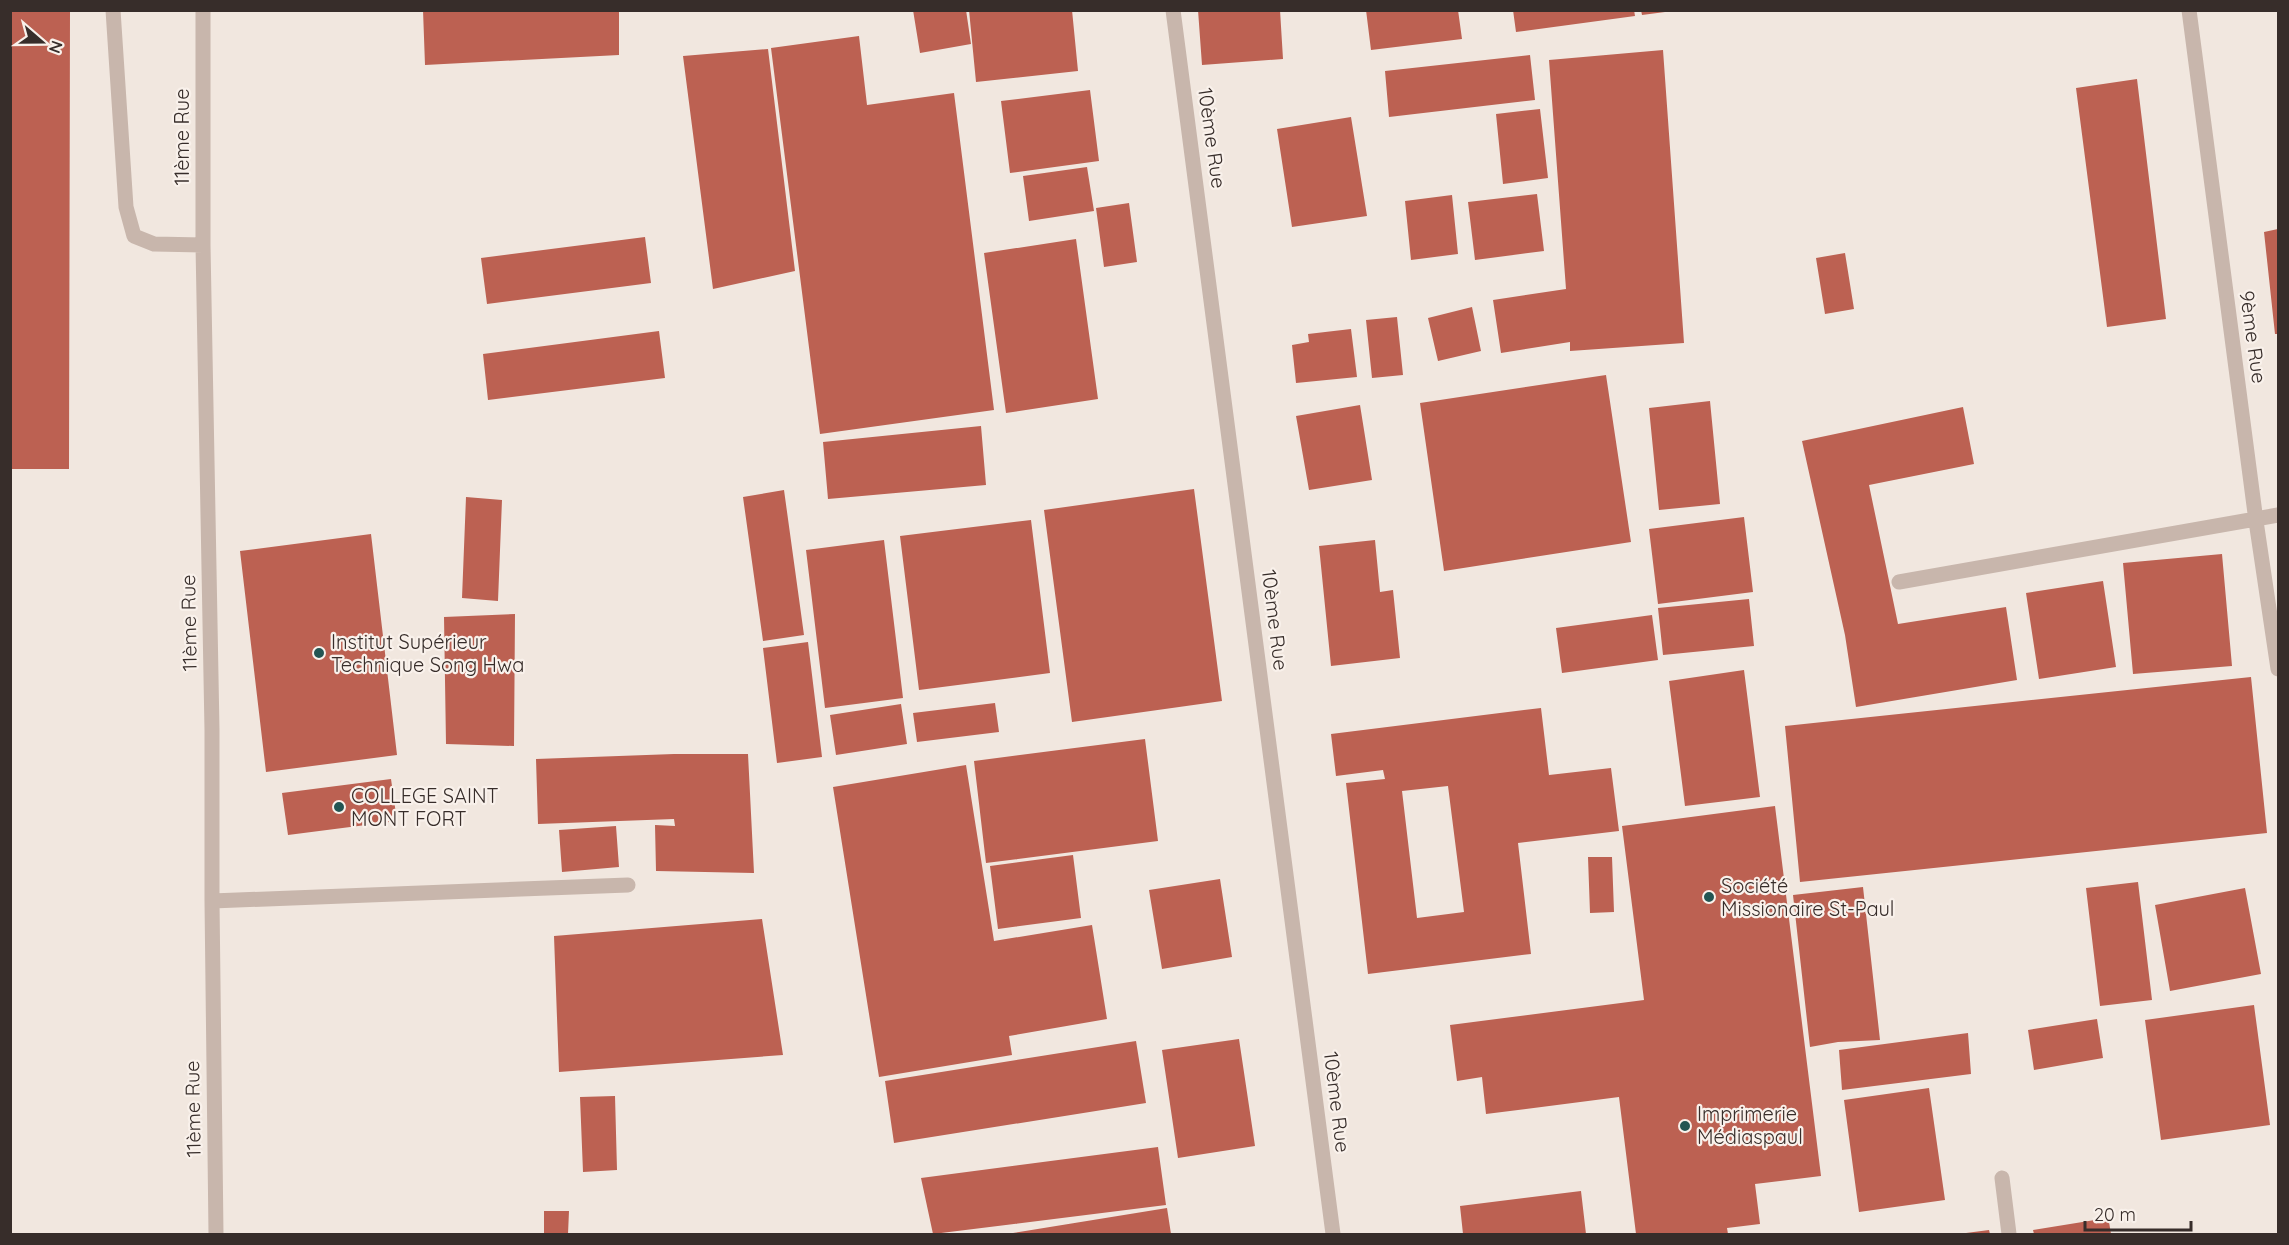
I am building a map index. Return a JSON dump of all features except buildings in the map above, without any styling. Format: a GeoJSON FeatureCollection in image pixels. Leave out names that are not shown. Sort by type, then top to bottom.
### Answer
{"type":"FeatureCollection","features":[{"type":"Feature","properties":{"kind":"street"},"geometry":{"type":"LineString","coordinates":[[112,10],[126,207],[134,236],[154,244],[203,245]]}},
{"type":"Feature","properties":{"kind":"street","name":"11ème Rue"},"geometry":{"type":"LineString","coordinates":[[203,10],[203,245],[212,730],[216,1234]]}},
{"type":"Feature","properties":{"kind":"street","name":"10ème Rue"},"geometry":{"type":"LineString","coordinates":[[1173,10],[1333,1234]]}},
{"type":"Feature","properties":{"kind":"street","name":"9ème Rue"},"geometry":{"type":"LineString","coordinates":[[2189,10],[2256,521],[2278,669]]}},
{"type":"Feature","properties":{"kind":"street"},"geometry":{"type":"LineString","coordinates":[[1899,582],[2256,521],[2278,515]]}},
{"type":"Feature","properties":{"kind":"street"},"geometry":{"type":"LineString","coordinates":[[212,902],[628,885]]}},
{"type":"Feature","properties":{"kind":"street"},"geometry":{"type":"LineString","coordinates":[[2002,1178],[2009,1234]]}},
{"type":"Feature","properties":{"kind":"place","name":"Institut Supérieur Technique Song Hwa"},"geometry":{"type":"Point","coordinates":[319,653]}},
{"type":"Feature","properties":{"kind":"place","name":"COLLEGE SAINT MONT FORT"},"geometry":{"type":"Point","coordinates":[339,807]}},
{"type":"Feature","properties":{"kind":"place","name":"Société Missionaire St-Paul"},"geometry":{"type":"Point","coordinates":[1709,897]}},
{"type":"Feature","properties":{"kind":"place","name":"Imprimerie Médiaspaul"},"geometry":{"type":"Point","coordinates":[1685,1126]}}]}
